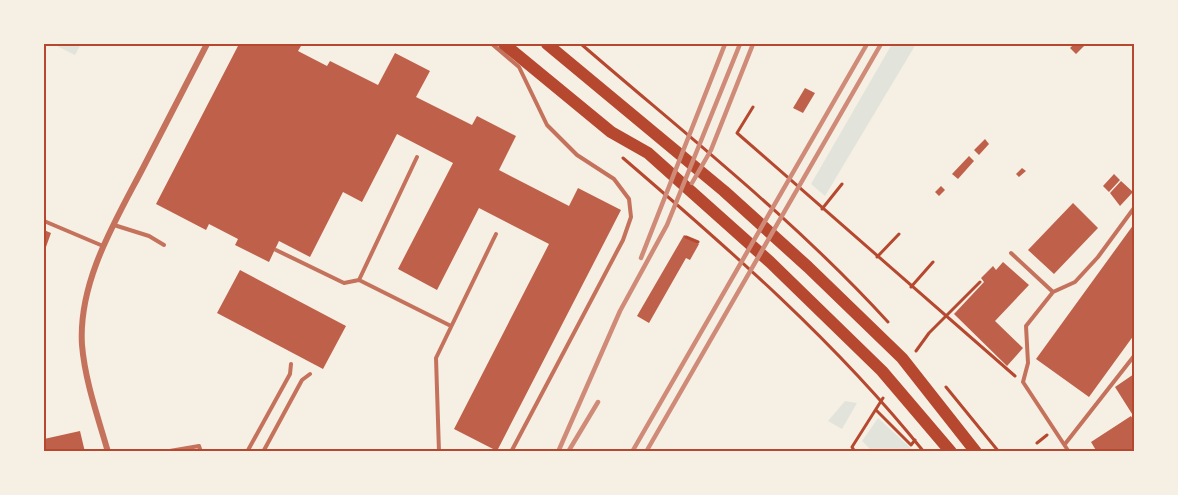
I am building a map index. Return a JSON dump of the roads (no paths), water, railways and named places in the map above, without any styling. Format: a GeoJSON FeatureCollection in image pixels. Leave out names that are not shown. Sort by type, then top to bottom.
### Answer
{"type":"FeatureCollection","features":[{"type":"Feature","properties":{"kind":"main road"},"geometry":{"type":"LineString","coordinates":[[504,44],[611,132],[648,153],[668,170],[856,344],[951,452]]}},
{"type":"Feature","properties":{"kind":"main road"},"geometry":{"type":"LineString","coordinates":[[547,44],[724,191],[808,267],[902,358],[976,452]]}},
{"type":"Feature","properties":{"kind":"street"},"geometry":{"type":"LineString","coordinates":[[108,452],[90,389],[82,344],[85,305],[104,246],[207,44]]}},
{"type":"Feature","properties":{"kind":"lane"},"geometry":{"type":"LineString","coordinates":[[492,44],[519,67],[547,125],[577,155],[614,179],[629,199],[631,217],[623,240],[511,452]]}},
{"type":"Feature","properties":{"kind":"lane"},"geometry":{"type":"LineString","coordinates":[[359,280],[417,157]]}},
{"type":"Feature","properties":{"kind":"lane"},"geometry":{"type":"LineString","coordinates":[[1069,452],[1023,382],[1028,363],[1026,326],[1053,292],[1075,282],[1098,257],[1134,208]]}},
{"type":"Feature","properties":{"kind":"lane"},"geometry":{"type":"LineString","coordinates":[[44,221],[104,246]]}},
{"type":"Feature","properties":{"kind":"lane"},"geometry":{"type":"LineString","coordinates":[[114,225],[149,236],[164,245]]}},
{"type":"Feature","properties":{"kind":"lane"},"geometry":{"type":"LineString","coordinates":[[439,452],[436,358],[496,234]]}},
{"type":"Feature","properties":{"kind":"lane"},"geometry":{"type":"LineString","coordinates":[[276,250],[344,283],[359,280],[451,326]]}},
{"type":"Feature","properties":{"kind":"lane"},"geometry":{"type":"LineString","coordinates":[[1011,253],[1053,292]]}},
{"type":"Feature","properties":{"kind":"lane"},"geometry":{"type":"LineString","coordinates":[[1065,444],[1134,356]]}},
{"type":"Feature","properties":{"kind":"lane"},"geometry":{"type":"LineString","coordinates":[[247,452],[290,374],[291,364]]}},
{"type":"Feature","properties":{"kind":"lane"},"geometry":{"type":"LineString","coordinates":[[263,452],[302,380],[310,374]]}},
{"type":"Feature","properties":{"kind":"lane"},"geometry":{"type":"LineString","coordinates":[[164,452],[199,446],[201,452]]}},
{"type":"Feature","properties":{"kind":"railway"},"geometry":{"type":"LineString","coordinates":[[641,258],[725,44]]}},
{"type":"Feature","properties":{"kind":"railway"},"geometry":{"type":"LineString","coordinates":[[558,452],[620,311],[667,225],[740,44]]}},
{"type":"Feature","properties":{"kind":"railway"},"geometry":{"type":"LineString","coordinates":[[692,183],[711,150],[753,44]]}},
{"type":"Feature","properties":{"kind":"railway"},"geometry":{"type":"LineString","coordinates":[[632,452],[867,44]]}},
{"type":"Feature","properties":{"kind":"railway"},"geometry":{"type":"LineString","coordinates":[[646,452],[881,44]]}},
{"type":"Feature","properties":{"kind":"railway"},"geometry":{"type":"LineString","coordinates":[[568,452],[598,402]]}}]}
